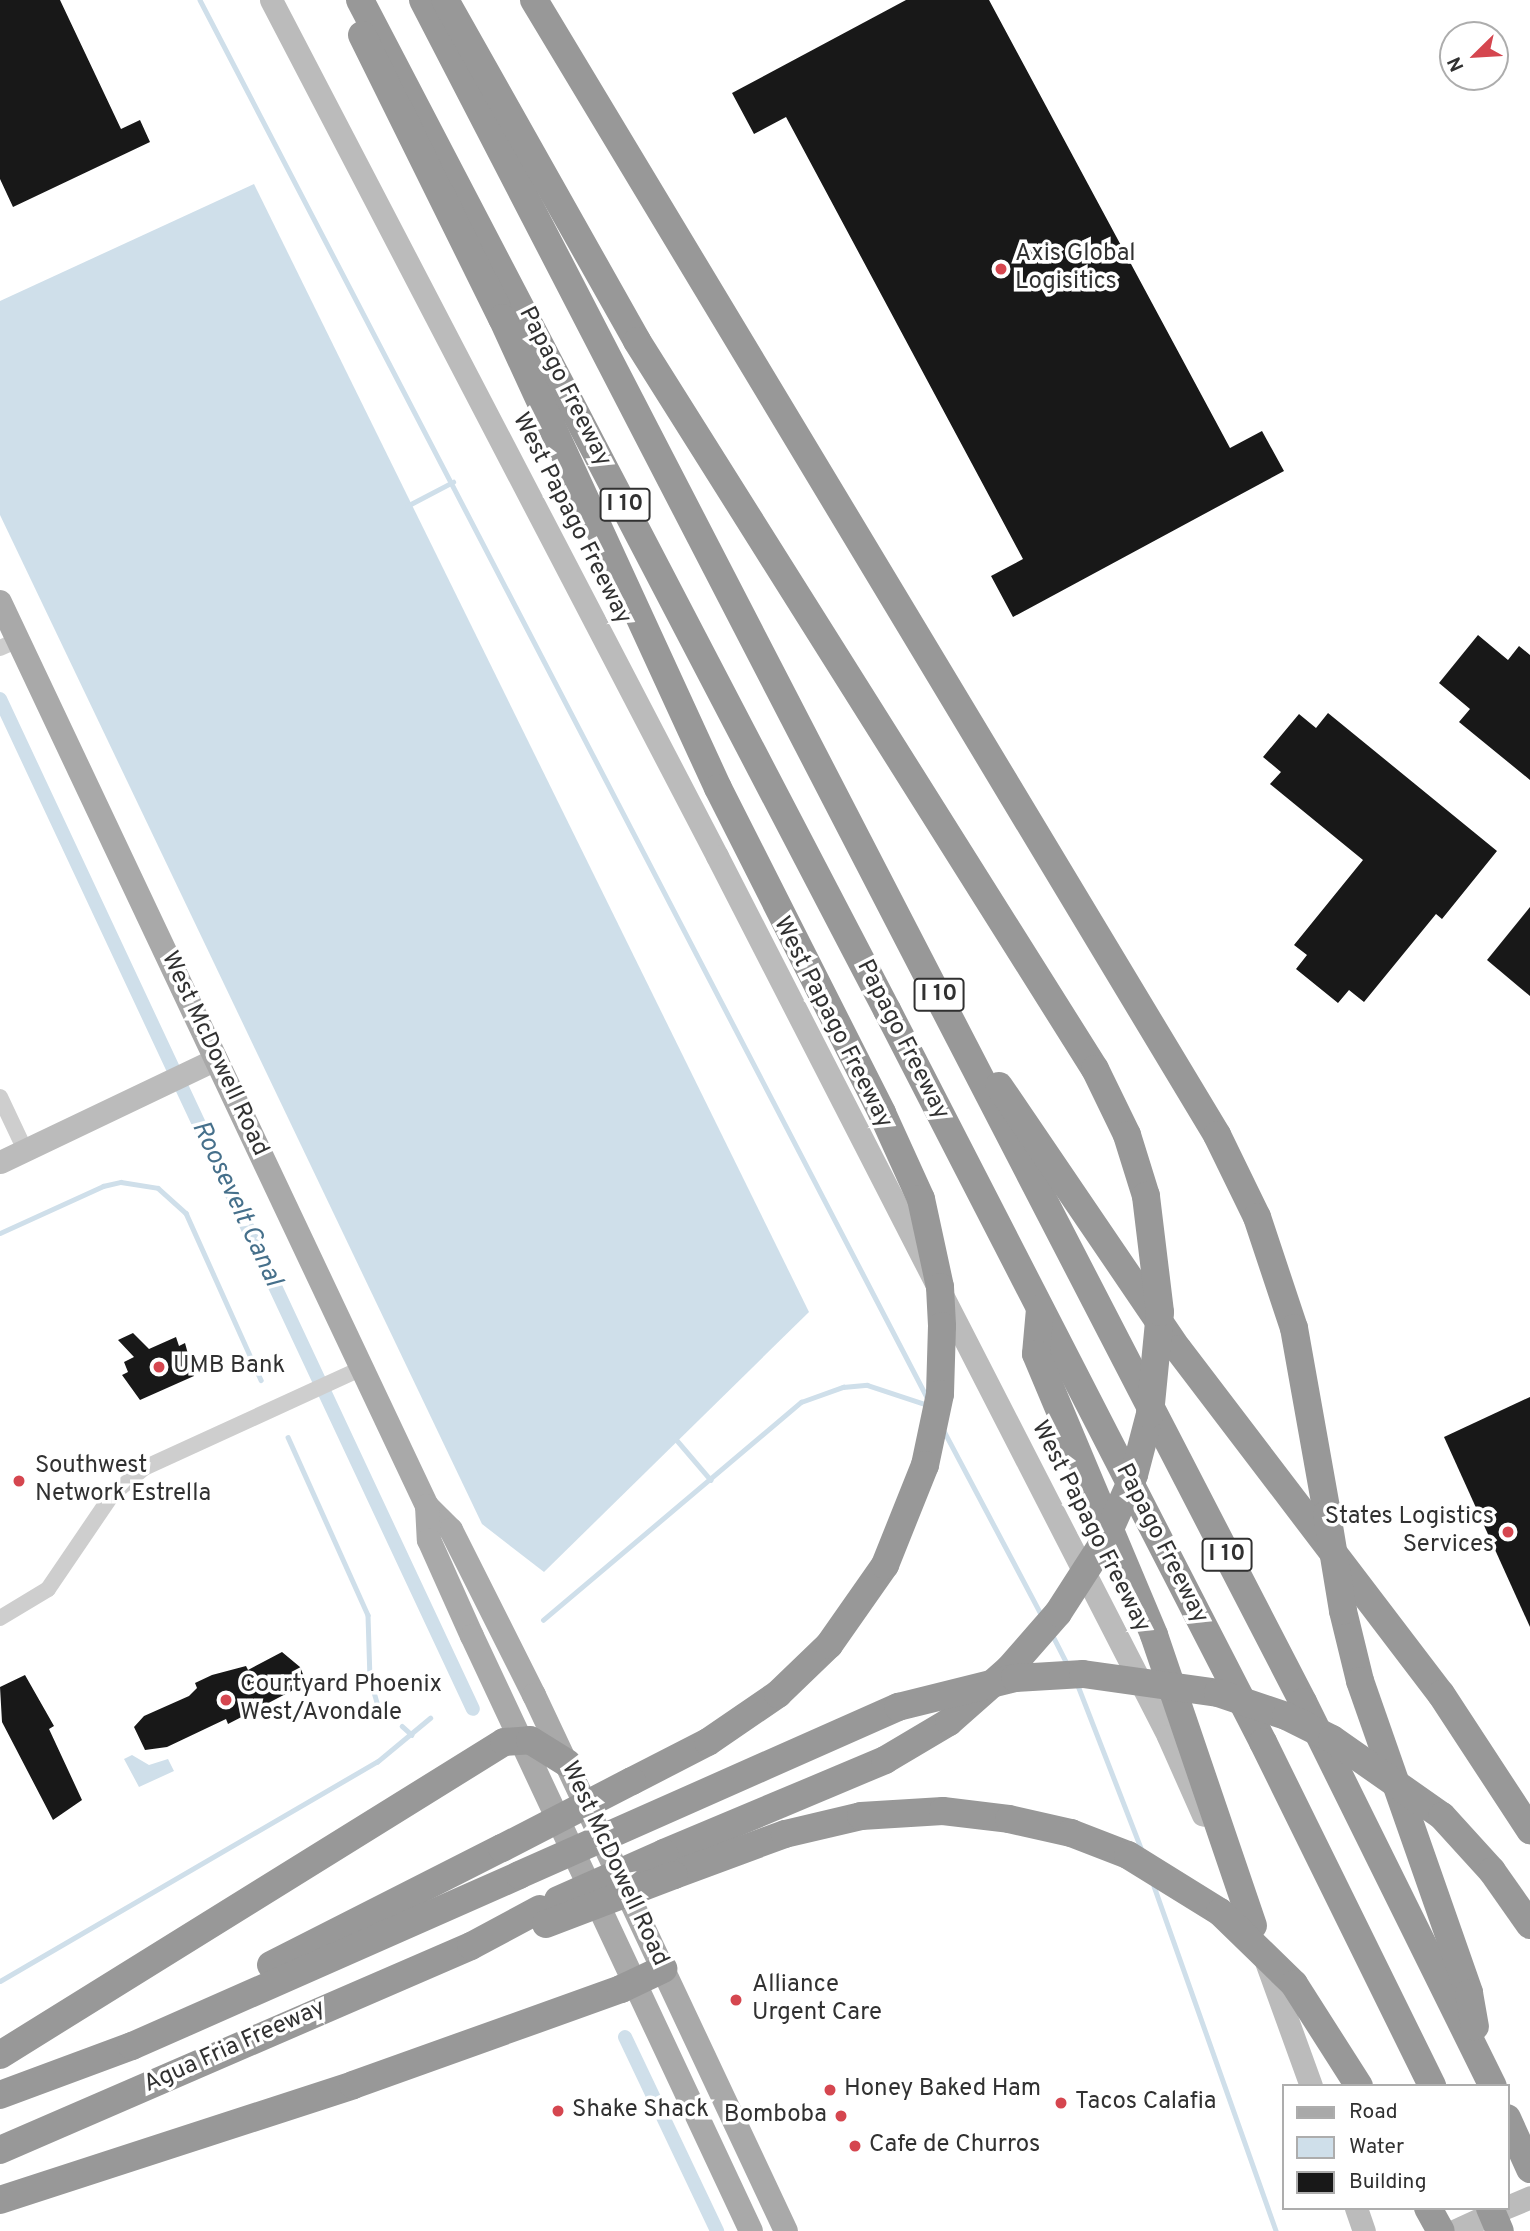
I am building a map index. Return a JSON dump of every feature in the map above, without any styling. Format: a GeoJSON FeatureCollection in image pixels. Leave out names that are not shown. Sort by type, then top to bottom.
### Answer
{"type":"FeatureCollection","features":[{"type":"Feature","properties":{"kind":"highway"},"geometry":{"type":"LineString","coordinates":[[56,2073],[632,1781],[719,1735],[787,1687],[849,1619],[886,1565],[925,1465],[940,1394],[940,1287],[921,1199],[882,1113],[706,764],[502,318],[347,0]]}},
{"type":"Feature","properties":{"kind":"highway","name":"Papago Freeway"},"geometry":{"type":"LineString","coordinates":[[360,0],[1040,1309],[1431,2084]]}},
{"type":"Feature","properties":{"kind":"highway","name":"Papago Freeway"},"geometry":{"type":"LineString","coordinates":[[423,0],[971,1057],[1492,2084]]}},
{"type":"Feature","properties":{"kind":"highway"},"geometry":{"type":"LineString","coordinates":[[445,0],[637,341],[1095,1069],[1127,1135],[1146,1196],[1160,1312],[1152,1404],[1134,1475],[1105,1540],[1058,1613],[1009,1669],[949,1721],[885,1760],[669,1864]]}},
{"type":"Feature","properties":{"kind":"highway"},"geometry":{"type":"LineString","coordinates":[[534,0],[1229,1157],[1257,1217],[1294,1328],[1343,1611],[1374,1724],[1469,1993],[1480,2057]]}},
{"type":"Feature","properties":{"kind":"highway"},"geometry":{"type":"LineString","coordinates":[[971,1057],[1016,1103],[1178,1349],[1441,1694],[1530,1830]]}},
{"type":"Feature","properties":{"kind":"highway"},"geometry":{"type":"LineString","coordinates":[[1040,1309],[1036,1354],[1154,1635],[1253,1926]]}},
{"type":"Feature","properties":{"kind":"highway"},"geometry":{"type":"LineString","coordinates":[[0,2095],[132,2046],[898,1707],[1015,1678],[1095,1674],[1217,1693],[1286,1716],[1332,1739],[1442,1816],[1492,1871],[1530,1925]]}},
{"type":"Feature","properties":{"kind":"highway"},"geometry":{"type":"LineString","coordinates":[[0,2055],[519,1738],[567,1763]]}},
{"type":"Feature","properties":{"kind":"highway"},"geometry":{"type":"LineString","coordinates":[[669,1864],[861,1816],[943,1811],[1009,1819],[1071,1833],[1128,1855],[1220,1912],[1294,1984],[1358,2084]]}},
{"type":"Feature","properties":{"kind":"highway","name":"Agua Fria Freeway"},"geometry":{"type":"LineString","coordinates":[[0,2150],[471,1946],[669,1864]]}},
{"type":"Feature","properties":{"kind":"highway"},"geometry":{"type":"LineString","coordinates":[[0,2200],[353,2085],[633,1983],[663,1969]]}},
{"type":"Feature","properties":{"kind":"highway"},"geometry":{"type":"LineString","coordinates":[[1509,2122],[1530,2168]]}},
{"type":"Feature","properties":{"kind":"highway"},"geometry":{"type":"LineString","coordinates":[[1429,2210],[1441,2231]]}},
{"type":"Feature","properties":{"kind":"highway"},"geometry":{"type":"LineString","coordinates":[[1491,2210],[1500,2231]]}},
{"type":"Feature","properties":{"kind":"main road","name":"West Papago Freeway"},"geometry":{"type":"LineString","coordinates":[[271,0],[1168,1736],[1253,1926],[1310,2084]]}},
{"type":"Feature","properties":{"kind":"main road","name":"West McDowell Road"},"geometry":{"type":"LineString","coordinates":[[0,602],[9,644],[216,1059],[362,1368],[426,1506],[429,1540],[633,1983],[751,2231]]}},
{"type":"Feature","properties":{"kind":"main road"},"geometry":{"type":"LineString","coordinates":[[0,1162],[216,1059]]}},
{"type":"Feature","properties":{"kind":"main road","name":"West McDowell Road"},"geometry":{"type":"LineString","coordinates":[[426,1506],[451,1530],[567,1763],[786,2231]]}},
{"type":"Feature","properties":{"kind":"main road"},"geometry":{"type":"LineString","coordinates":[[1509,2207],[1530,2197]]}},
{"type":"Feature","properties":{"kind":"main road"},"geometry":{"type":"LineString","coordinates":[[1357,2210],[1364,2231]]}},
{"type":"Feature","properties":{"kind":"main road"},"geometry":{"type":"LineString","coordinates":[[1454,2231],[1501,2210]]}},
{"type":"Feature","properties":{"kind":"street"},"geometry":{"type":"LineString","coordinates":[[0,1097],[25,1150]]}},
{"type":"Feature","properties":{"kind":"street"},"geometry":{"type":"LineString","coordinates":[[0,1618],[48,1589],[112,1495],[132,1477],[362,1368]]}},
{"type":"Feature","properties":{"kind":"water"},"geometry":{"type":"Polygon","coordinates":[[[254,184],[809,1312],[544,1572],[482,1524],[0,515],[0,301],[254,184]]]}},
{"type":"Feature","properties":{"kind":"water"},"geometry":{"type":"Polygon","coordinates":[[[132,1755],[149,1765],[168,1759],[174,1771],[139,1787],[124,1759],[132,1755]]]}},
{"type":"Feature","properties":{"kind":"building"},"geometry":{"type":"Polygon","coordinates":[[[0,0],[60,0],[121,129],[140,120],[150,142],[13,207],[0,179],[0,0]]]}},
{"type":"Feature","properties":{"kind":"building","name":"Axis Global Logisitics"},"geometry":{"type":"Polygon","coordinates":[[[906,0],[989,0],[1230,448],[1262,431],[1284,471],[1013,617],[991,576],[1023,559],[786,117],[754,134],[732,93],[906,0]]]}},
{"type":"Feature","properties":{"kind":"building"},"geometry":{"type":"Polygon","coordinates":[[[1478,635],[1508,660],[1519,646],[1530,655],[1530,780],[1459,722],[1470,709],[1439,683],[1478,635]]]}},
{"type":"Feature","properties":{"kind":"building"},"geometry":{"type":"Polygon","coordinates":[[[1328,713],[1497,851],[1442,919],[1436,914],[1364,1002],[1349,990],[1338,1003],[1296,969],[1307,955],[1294,945],[1363,860],[1270,784],[1281,772],[1263,757],[1299,714],[1316,728],[1328,713]]]}},
{"type":"Feature","properties":{"kind":"building"},"geometry":{"type":"Polygon","coordinates":[[[1530,907],[1530,996],[1487,960],[1530,907]]]}},
{"type":"Feature","properties":{"kind":"building","name":"UMB Bank"},"geometry":{"type":"Polygon","coordinates":[[[133,1333],[149,1349],[176,1337],[179,1346],[185,1343],[194,1376],[140,1400],[122,1375],[128,1372],[124,1362],[134,1357],[118,1340],[133,1333]]]}},
{"type":"Feature","properties":{"kind":"building","name":"States Logistics Services"},"geometry":{"type":"Polygon","coordinates":[[[1530,1397],[1530,1627],[1444,1437],[1530,1397]]]}},
{"type":"Feature","properties":{"kind":"building","name":"Courtyard Phoenix West/Avondale"},"geometry":{"type":"Polygon","coordinates":[[[282,1652],[300,1667],[305,1679],[299,1687],[228,1724],[226,1719],[167,1747],[145,1750],[134,1727],[144,1716],[189,1696],[197,1688],[195,1683],[212,1675],[246,1666],[248,1670],[282,1652]]]}},
{"type":"Feature","properties":{"kind":"building"},"geometry":{"type":"Polygon","coordinates":[[[25,1675],[54,1726],[49,1729],[82,1800],[53,1820],[2,1722],[0,1687],[25,1675]]]}},
{"type":"Feature","properties":{"kind":"waterway"},"geometry":{"type":"LineString","coordinates":[[200,0],[928,1399]]}},
{"type":"Feature","properties":{"kind":"waterway"},"geometry":{"type":"LineString","coordinates":[[407,506],[453,482]]}},
{"type":"Feature","properties":{"kind":"waterway","name":"Roosevelt Canal"},"geometry":{"type":"LineString","coordinates":[[0,699],[473,1709]]}},
{"type":"Feature","properties":{"kind":"waterway"},"geometry":{"type":"LineString","coordinates":[[0,1233],[103,1186],[121,1182],[158,1188],[186,1213],[261,1380]]}},
{"type":"Feature","properties":{"kind":"waterway"},"geometry":{"type":"LineString","coordinates":[[543,1620],[801,1402],[843,1387],[867,1385],[928,1405]]}},
{"type":"Feature","properties":{"kind":"waterway"},"geometry":{"type":"LineString","coordinates":[[943,1429],[1042,1616]]}},
{"type":"Feature","properties":{"kind":"waterway"},"geometry":{"type":"LineString","coordinates":[[288,1437],[368,1615],[370,1678],[377,1702]]}},
{"type":"Feature","properties":{"kind":"waterway"},"geometry":{"type":"LineString","coordinates":[[675,1438],[711,1480]]}},
{"type":"Feature","properties":{"kind":"waterway"},"geometry":{"type":"LineString","coordinates":[[1053,1636],[1068,1666]]}},
{"type":"Feature","properties":{"kind":"waterway"},"geometry":{"type":"LineString","coordinates":[[1077,1683],[1142,1851]]}},
{"type":"Feature","properties":{"kind":"waterway"},"geometry":{"type":"LineString","coordinates":[[0,1981],[377,1762],[430,1718]]}},
{"type":"Feature","properties":{"kind":"waterway"},"geometry":{"type":"LineString","coordinates":[[402,1726],[412,1735]]}},
{"type":"Feature","properties":{"kind":"waterway"},"geometry":{"type":"LineString","coordinates":[[1154,1886],[1276,2231]]}},
{"type":"Feature","properties":{"kind":"waterway","name":"Roosevelt Canal"},"geometry":{"type":"LineString","coordinates":[[625,2037],[717,2231]]}},
{"type":"Feature","properties":{"kind":"place","name":"Axis Global Logisitics"},"geometry":{"type":"Point","coordinates":[1001,269]}},
{"type":"Feature","properties":{"kind":"place","name":"UMB Bank"},"geometry":{"type":"Point","coordinates":[159,1367]}},
{"type":"Feature","properties":{"kind":"place","name":"Southwest Network Estrella"},"geometry":{"type":"Point","coordinates":[19,1481]}},
{"type":"Feature","properties":{"kind":"place","name":"States Logistics Services"},"geometry":{"type":"Point","coordinates":[1508,1532]}},
{"type":"Feature","properties":{"kind":"place","name":"Courtyard Phoenix West/Avondale"},"geometry":{"type":"Point","coordinates":[226,1700]}},
{"type":"Feature","properties":{"kind":"place","name":"Alliance Urgent Care"},"geometry":{"type":"Point","coordinates":[736,2000]}},
{"type":"Feature","properties":{"kind":"place","name":"Honey Baked Ham"},"geometry":{"type":"Point","coordinates":[830,2090]}},
{"type":"Feature","properties":{"kind":"place","name":"Tacos Calafia"},"geometry":{"type":"Point","coordinates":[1061,2103]}},
{"type":"Feature","properties":{"kind":"place","name":"Shake Shack"},"geometry":{"type":"Point","coordinates":[558,2111]}},
{"type":"Feature","properties":{"kind":"place","name":"Bomboba"},"geometry":{"type":"Point","coordinates":[841,2116]}},
{"type":"Feature","properties":{"kind":"place","name":"Cafe de Churros"},"geometry":{"type":"Point","coordinates":[855,2146]}}]}
